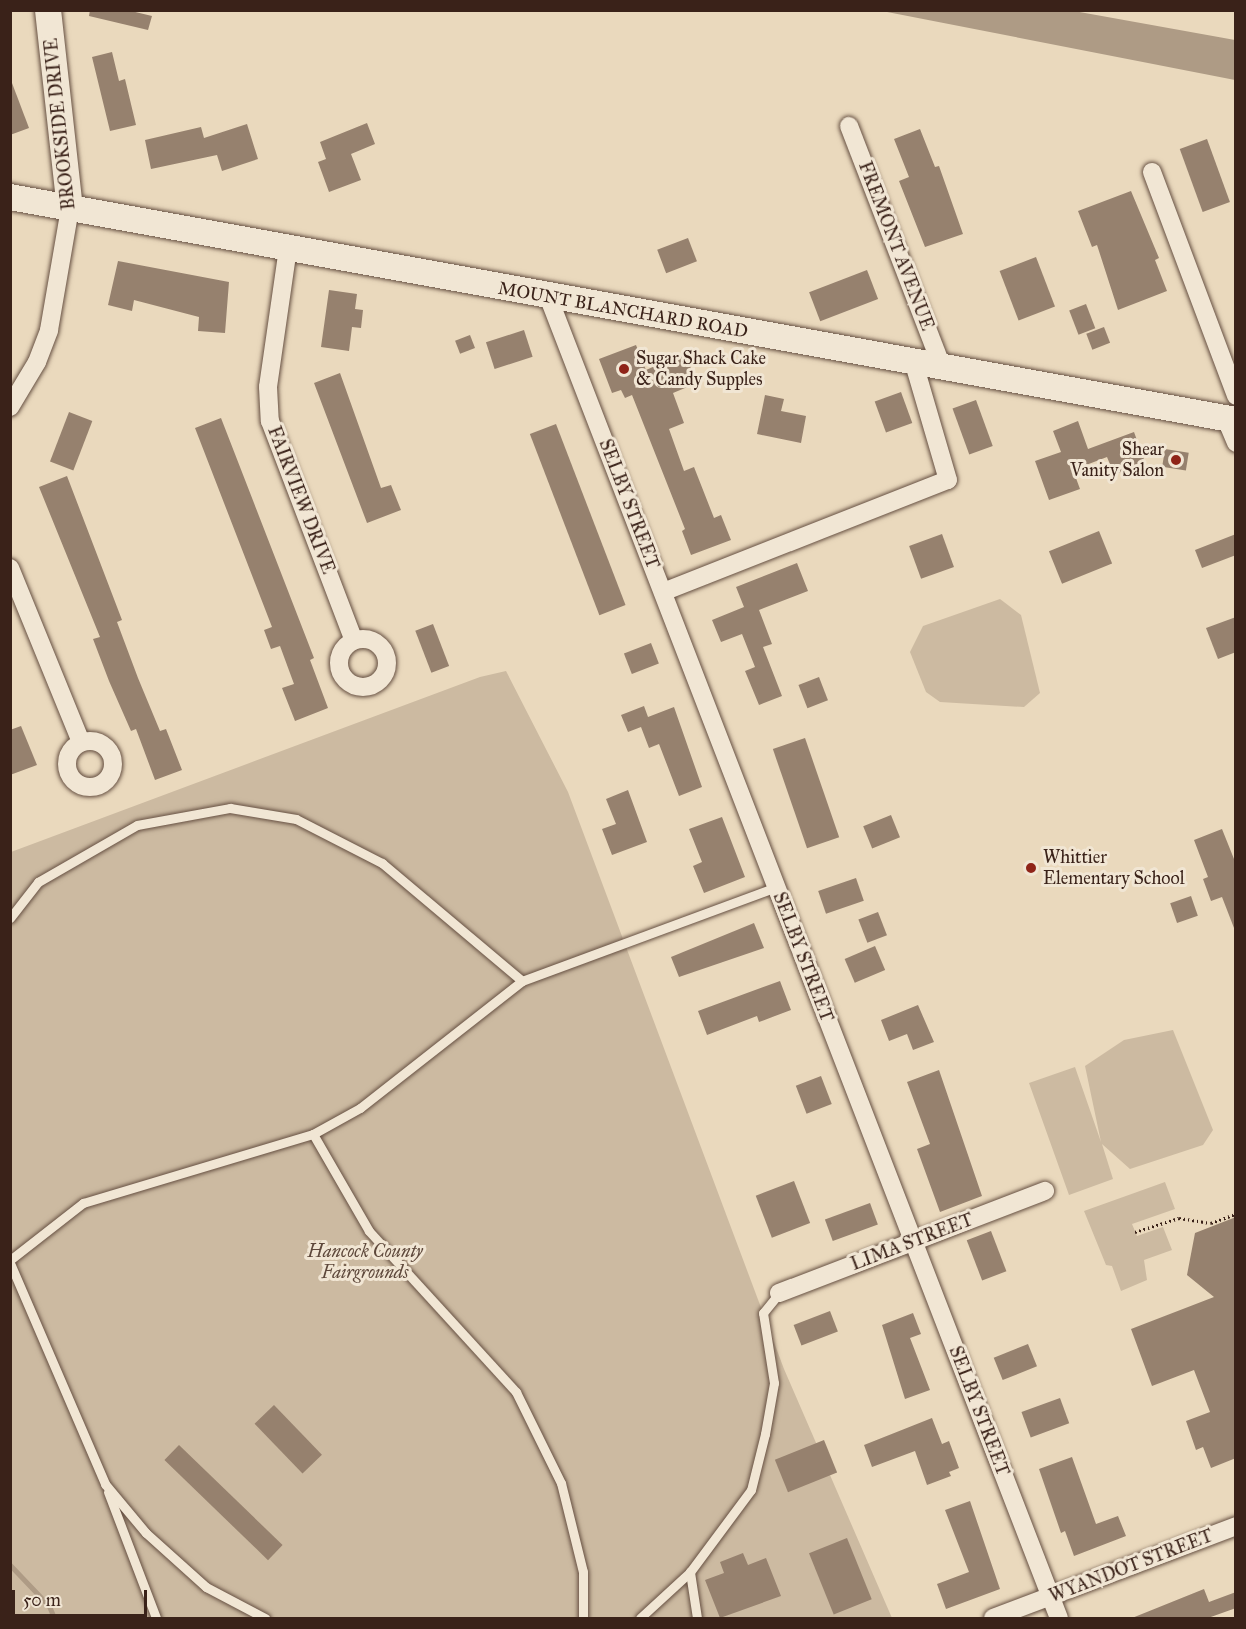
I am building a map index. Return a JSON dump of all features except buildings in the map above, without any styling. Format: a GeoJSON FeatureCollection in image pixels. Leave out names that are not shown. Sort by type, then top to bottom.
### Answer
{"type":"FeatureCollection","features":[{"type":"Feature","properties":{"kind":"main road","name":"BROOKSIDE DRIVE"},"geometry":{"type":"LineString","coordinates":[[48,10],[70,208]]}},
{"type":"Feature","properties":{"kind":"main road","name":"MOUNT BLANCHARD ROAD"},"geometry":{"type":"LineString","coordinates":[[10,197],[914,364],[1232,412]]}},
{"type":"Feature","properties":{"kind":"street","name":"FREMONT AVENUE"},"geometry":{"type":"LineString","coordinates":[[849,126],[942,367]]}},
{"type":"Feature","properties":{"kind":"street"},"geometry":{"type":"LineString","coordinates":[[1152,172],[1232,412],[1236,443]]}},
{"type":"Feature","properties":{"kind":"street","name":"BROOKSIDE DRIVE"},"geometry":{"type":"LineString","coordinates":[[10,407],[46,339],[70,208]]}},
{"type":"Feature","properties":{"kind":"street","name":"FAIRVIEW DRIVE"},"geometry":{"type":"LineString","coordinates":[[288,248],[268,387],[270,421],[354,641]]}},
{"type":"Feature","properties":{"kind":"street","name":"SELBY STREET"},"geometry":{"type":"LineString","coordinates":[[548,296],[1059,1618]]}},
{"type":"Feature","properties":{"kind":"street"},"geometry":{"type":"LineString","coordinates":[[663,592],[948,480],[914,364]]}},
{"type":"Feature","properties":{"kind":"street"},"geometry":{"type":"LineString","coordinates":[[10,568],[81,742]]}},
{"type":"Feature","properties":{"kind":"street","name":"LIMA STREET"},"geometry":{"type":"LineString","coordinates":[[779,1293],[1045,1191]]}},
{"type":"Feature","properties":{"kind":"street","name":"WYANDOT STREET"},"geometry":{"type":"LineString","coordinates":[[993,1618],[1051,1598],[1236,1526]]}},
{"type":"Feature","properties":{"kind":"lane"},"geometry":{"type":"LineString","coordinates":[[10,918],[38,882],[137,825],[230,808],[296,819],[382,863],[522,981]]}},
{"type":"Feature","properties":{"kind":"lane"},"geometry":{"type":"LineString","coordinates":[[156,1618],[105,1484],[10,1261],[83,1203],[314,1134],[360,1108],[522,981],[639,940],[776,887]]}},
{"type":"Feature","properties":{"kind":"lane"},"geometry":{"type":"LineString","coordinates":[[314,1134],[369,1230],[516,1392],[561,1483],[583,1572],[583,1618]]}},
{"type":"Feature","properties":{"kind":"lane"},"geometry":{"type":"LineString","coordinates":[[644,1618],[690,1572],[751,1490],[774,1383],[763,1313],[779,1293]]}},
{"type":"Feature","properties":{"kind":"lane"},"geometry":{"type":"LineString","coordinates":[[105,1484],[146,1533],[206,1587],[265,1618]]}},
{"type":"Feature","properties":{"kind":"lane"},"geometry":{"type":"LineString","coordinates":[[690,1572],[697,1618]]}},
{"type":"Feature","properties":{"kind":"path"},"geometry":{"type":"LineString","coordinates":[[1135,1232],[1179,1218],[1211,1223],[1236,1214]]}},
{"type":"Feature","properties":{"kind":"green space"},"geometry":{"type":"Polygon","coordinates":[[[1000,599],[1021,615],[1040,693],[1024,707],[940,702],[926,692],[910,652],[923,626],[1000,599]]]}},
{"type":"Feature","properties":{"kind":"green space","name":"Hancock County Fairgrounds"},"geometry":{"type":"Polygon","coordinates":[[[506,671],[568,792],[784,1369],[892,1618],[11,1618],[11,852],[480,677],[506,671]]]}},
{"type":"Feature","properties":{"kind":"green space"},"geometry":{"type":"Polygon","coordinates":[[[1173,1030],[1213,1130],[1203,1145],[1130,1169],[1102,1144],[1113,1179],[1069,1195],[1029,1083],[1075,1067],[1101,1142],[1085,1066],[1124,1040],[1173,1030]]]}},
{"type":"Feature","properties":{"kind":"green space"},"geometry":{"type":"Polygon","coordinates":[[[1165,1182],[1175,1209],[1132,1224],[1137,1236],[1163,1227],[1172,1250],[1144,1260],[1147,1280],[1121,1291],[1112,1266],[1106,1265],[1084,1211],[1165,1182]]]}},
{"type":"Feature","properties":{"kind":"shaded area"},"geometry":{"type":"Polygon","coordinates":[[[882,11],[1074,11],[1235,40],[1235,80],[882,11]]]}},
{"type":"Feature","properties":{"kind":"waterway"},"geometry":{"type":"LineString","coordinates":[[10,1565],[49,1606],[54,1618]]}},
{"type":"Feature","properties":{"kind":"place","name":"Sugar Shack Cake & Candy Supples"},"geometry":{"type":"Point","coordinates":[624,369]}},
{"type":"Feature","properties":{"kind":"place","name":"Shear Vanity Salon"},"geometry":{"type":"Point","coordinates":[1176,460]}},
{"type":"Feature","properties":{"kind":"place","name":"Whittier Elementary School"},"geometry":{"type":"Point","coordinates":[1031,868]}}]}
